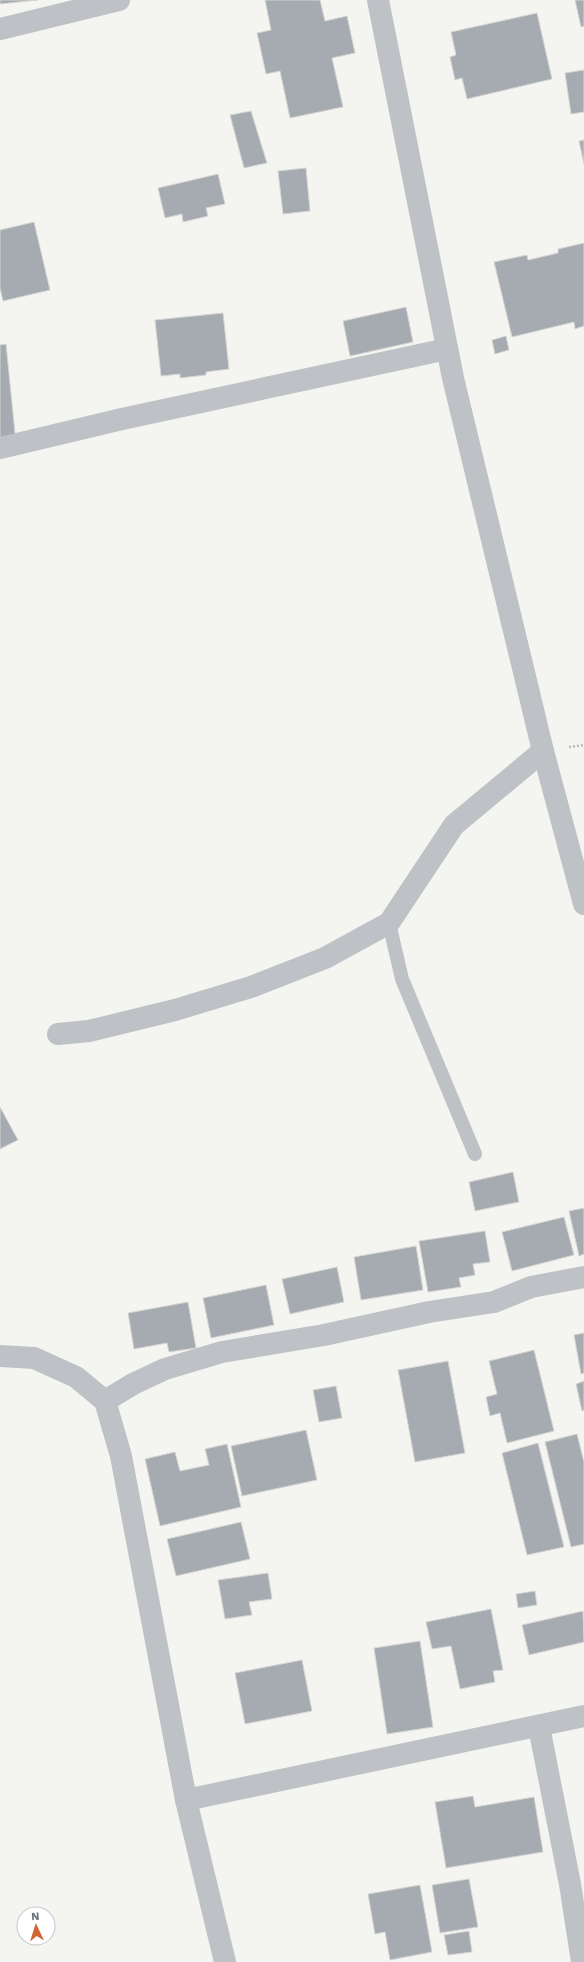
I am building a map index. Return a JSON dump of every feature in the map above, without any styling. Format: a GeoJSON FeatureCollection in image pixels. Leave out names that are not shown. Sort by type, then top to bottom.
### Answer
{"type":"FeatureCollection","features":[{"type":"Feature","properties":{"kind":"street"},"geometry":{"type":"LineString","coordinates":[[0,29],[119,0]]}},
{"type":"Feature","properties":{"kind":"street"},"geometry":{"type":"LineString","coordinates":[[378,0],[447,349],[543,752],[584,904]]}},
{"type":"Feature","properties":{"kind":"street"},"geometry":{"type":"LineString","coordinates":[[0,448],[122,419],[447,349]]}},
{"type":"Feature","properties":{"kind":"street"},"geometry":{"type":"LineString","coordinates":[[58,1034],[89,1031],[175,1010],[251,987],[325,958],[390,923],[454,825],[543,752]]}},
{"type":"Feature","properties":{"kind":"street"},"geometry":{"type":"LineString","coordinates":[[105,1401],[133,1384],[165,1370],[222,1352],[324,1335],[429,1312],[494,1302],[531,1287],[584,1277]]}},
{"type":"Feature","properties":{"kind":"street"},"geometry":{"type":"LineString","coordinates":[[0,1356],[34,1358],[76,1377],[105,1401],[121,1456],[186,1800],[225,1962]]}},
{"type":"Feature","properties":{"kind":"street"},"geometry":{"type":"LineString","coordinates":[[186,1800],[584,1716]]}},
{"type":"Feature","properties":{"kind":"street"},"geometry":{"type":"LineString","coordinates":[[538,1726],[570,1884],[582,1962]]}},
{"type":"Feature","properties":{"kind":"lane"},"geometry":{"type":"LineString","coordinates":[[390,923],[402,979],[475,1154]]}},
{"type":"Feature","properties":{"kind":"building"},"geometry":{"type":"Polygon","coordinates":[[[0,0],[38,0],[0,4],[0,0]]]}},
{"type":"Feature","properties":{"kind":"building"},"geometry":{"type":"Polygon","coordinates":[[[265,0],[320,0],[325,21],[347,16],[355,53],[332,58],[343,107],[290,118],[280,71],[266,74],[257,33],[271,30],[265,0]]]}},
{"type":"Feature","properties":{"kind":"building"},"geometry":{"type":"Polygon","coordinates":[[[575,0],[584,0],[584,26],[581,27],[575,0]]]}},
{"type":"Feature","properties":{"kind":"building"},"geometry":{"type":"Polygon","coordinates":[[[537,13],[552,79],[467,99],[462,78],[455,80],[450,57],[456,55],[451,32],[537,13]]]}},
{"type":"Feature","properties":{"kind":"building"},"geometry":{"type":"Polygon","coordinates":[[[584,70],[584,112],[571,114],[565,73],[584,70]]]}},
{"type":"Feature","properties":{"kind":"building"},"geometry":{"type":"Polygon","coordinates":[[[251,111],[267,163],[244,168],[230,115],[251,111]]]}},
{"type":"Feature","properties":{"kind":"building"},"geometry":{"type":"Polygon","coordinates":[[[584,140],[584,164],[579,141],[584,140]]]}},
{"type":"Feature","properties":{"kind":"building"},"geometry":{"type":"Polygon","coordinates":[[[306,168],[310,211],[283,214],[278,171],[306,168]]]}},
{"type":"Feature","properties":{"kind":"building"},"geometry":{"type":"Polygon","coordinates":[[[218,174],[225,204],[206,208],[208,216],[183,222],[182,214],[165,218],[158,188],[218,174]]]}},
{"type":"Feature","properties":{"kind":"building"},"geometry":{"type":"Polygon","coordinates":[[[34,222],[50,290],[3,301],[0,288],[0,230],[34,222]]]}},
{"type":"Feature","properties":{"kind":"building"},"geometry":{"type":"Polygon","coordinates":[[[584,243],[584,326],[575,329],[574,322],[512,337],[494,262],[527,255],[528,260],[558,253],[558,249],[584,243]]]}},
{"type":"Feature","properties":{"kind":"building"},"geometry":{"type":"Polygon","coordinates":[[[406,307],[413,342],[350,356],[343,321],[406,307]]]}},
{"type":"Feature","properties":{"kind":"building"},"geometry":{"type":"Polygon","coordinates":[[[223,313],[229,369],[206,372],[206,375],[180,378],[180,374],[161,376],[155,320],[223,313]]]}},
{"type":"Feature","properties":{"kind":"building"},"geometry":{"type":"Polygon","coordinates":[[[506,336],[509,350],[495,354],[492,340],[506,336]]]}},
{"type":"Feature","properties":{"kind":"building"},"geometry":{"type":"Polygon","coordinates":[[[6,344],[16,443],[0,445],[0,345],[6,344]]]}},
{"type":"Feature","properties":{"kind":"building"},"geometry":{"type":"Polygon","coordinates":[[[0,1107],[18,1140],[0,1149],[0,1107]]]}},
{"type":"Feature","properties":{"kind":"building"},"geometry":{"type":"Polygon","coordinates":[[[513,1172],[519,1202],[475,1211],[469,1182],[513,1172]]]}},
{"type":"Feature","properties":{"kind":"building"},"geometry":{"type":"Polygon","coordinates":[[[584,1208],[584,1254],[579,1256],[569,1211],[584,1208]]]}},
{"type":"Feature","properties":{"kind":"building"},"geometry":{"type":"Polygon","coordinates":[[[564,1217],[574,1255],[512,1271],[502,1232],[564,1217]]]}},
{"type":"Feature","properties":{"kind":"building"},"geometry":{"type":"Polygon","coordinates":[[[485,1231],[490,1262],[473,1264],[475,1275],[459,1278],[461,1287],[428,1292],[419,1241],[485,1231]]]}},
{"type":"Feature","properties":{"kind":"building"},"geometry":{"type":"Polygon","coordinates":[[[416,1246],[423,1290],[361,1300],[354,1257],[416,1246]]]}},
{"type":"Feature","properties":{"kind":"building"},"geometry":{"type":"Polygon","coordinates":[[[337,1267],[344,1302],[290,1314],[282,1279],[337,1267]]]}},
{"type":"Feature","properties":{"kind":"building"},"geometry":{"type":"Polygon","coordinates":[[[266,1285],[274,1325],[211,1338],[203,1298],[266,1285]]]}},
{"type":"Feature","properties":{"kind":"building"},"geometry":{"type":"Polygon","coordinates":[[[188,1302],[196,1348],[169,1352],[167,1343],[134,1349],[128,1313],[188,1302]]]}},
{"type":"Feature","properties":{"kind":"building"},"geometry":{"type":"Polygon","coordinates":[[[584,1333],[584,1373],[581,1374],[574,1335],[584,1333]]]}},
{"type":"Feature","properties":{"kind":"building"},"geometry":{"type":"Polygon","coordinates":[[[534,1350],[554,1431],[507,1443],[500,1413],[490,1416],[486,1397],[497,1394],[489,1361],[534,1350]]]}},
{"type":"Feature","properties":{"kind":"building"},"geometry":{"type":"Polygon","coordinates":[[[448,1361],[465,1453],[415,1462],[398,1370],[448,1361]]]}},
{"type":"Feature","properties":{"kind":"building"},"geometry":{"type":"Polygon","coordinates":[[[584,1381],[584,1410],[582,1411],[576,1384],[584,1381]]]}},
{"type":"Feature","properties":{"kind":"building"},"geometry":{"type":"Polygon","coordinates":[[[336,1386],[342,1418],[319,1422],[313,1390],[336,1386]]]}},
{"type":"Feature","properties":{"kind":"building"},"geometry":{"type":"Polygon","coordinates":[[[306,1430],[317,1480],[242,1496],[231,1446],[306,1430]]]}},
{"type":"Feature","properties":{"kind":"building"},"geometry":{"type":"Polygon","coordinates":[[[577,1434],[584,1462],[584,1544],[571,1547],[545,1442],[577,1434]]]}},
{"type":"Feature","properties":{"kind":"building"},"geometry":{"type":"Polygon","coordinates":[[[538,1443],[564,1547],[527,1555],[502,1453],[538,1443]]]}},
{"type":"Feature","properties":{"kind":"building"},"geometry":{"type":"Polygon","coordinates":[[[227,1444],[241,1507],[160,1526],[145,1459],[175,1452],[180,1471],[209,1465],[205,1449],[227,1444]]]}},
{"type":"Feature","properties":{"kind":"building"},"geometry":{"type":"Polygon","coordinates":[[[241,1522],[250,1559],[176,1576],[167,1539],[241,1522]]]}},
{"type":"Feature","properties":{"kind":"building"},"geometry":{"type":"Polygon","coordinates":[[[268,1573],[272,1599],[249,1602],[252,1615],[225,1619],[218,1580],[268,1573]]]}},
{"type":"Feature","properties":{"kind":"building"},"geometry":{"type":"Polygon","coordinates":[[[535,1591],[537,1605],[518,1608],[516,1594],[535,1591]]]}},
{"type":"Feature","properties":{"kind":"building"},"geometry":{"type":"Polygon","coordinates":[[[491,1609],[503,1670],[493,1671],[495,1682],[460,1689],[451,1646],[432,1649],[426,1622],[491,1609]]]}},
{"type":"Feature","properties":{"kind":"building"},"geometry":{"type":"Polygon","coordinates":[[[583,1611],[584,1642],[529,1655],[522,1625],[583,1611]]]}},
{"type":"Feature","properties":{"kind":"building"},"geometry":{"type":"Polygon","coordinates":[[[420,1641],[433,1727],[387,1734],[374,1648],[420,1641]]]}},
{"type":"Feature","properties":{"kind":"building"},"geometry":{"type":"Polygon","coordinates":[[[302,1660],[312,1711],[245,1724],[235,1673],[302,1660]]]}},
{"type":"Feature","properties":{"kind":"building"},"geometry":{"type":"Polygon","coordinates":[[[473,1796],[475,1807],[534,1797],[543,1852],[446,1868],[435,1802],[473,1796]]]}},
{"type":"Feature","properties":{"kind":"building"},"geometry":{"type":"Polygon","coordinates":[[[469,1879],[478,1927],[440,1933],[432,1885],[469,1879]]]}},
{"type":"Feature","properties":{"kind":"building"},"geometry":{"type":"Polygon","coordinates":[[[420,1885],[432,1952],[390,1960],[385,1932],[375,1934],[368,1894],[420,1885]]]}},
{"type":"Feature","properties":{"kind":"building"},"geometry":{"type":"Polygon","coordinates":[[[469,1931],[472,1952],[448,1955],[444,1935],[469,1931]]]}}]}
